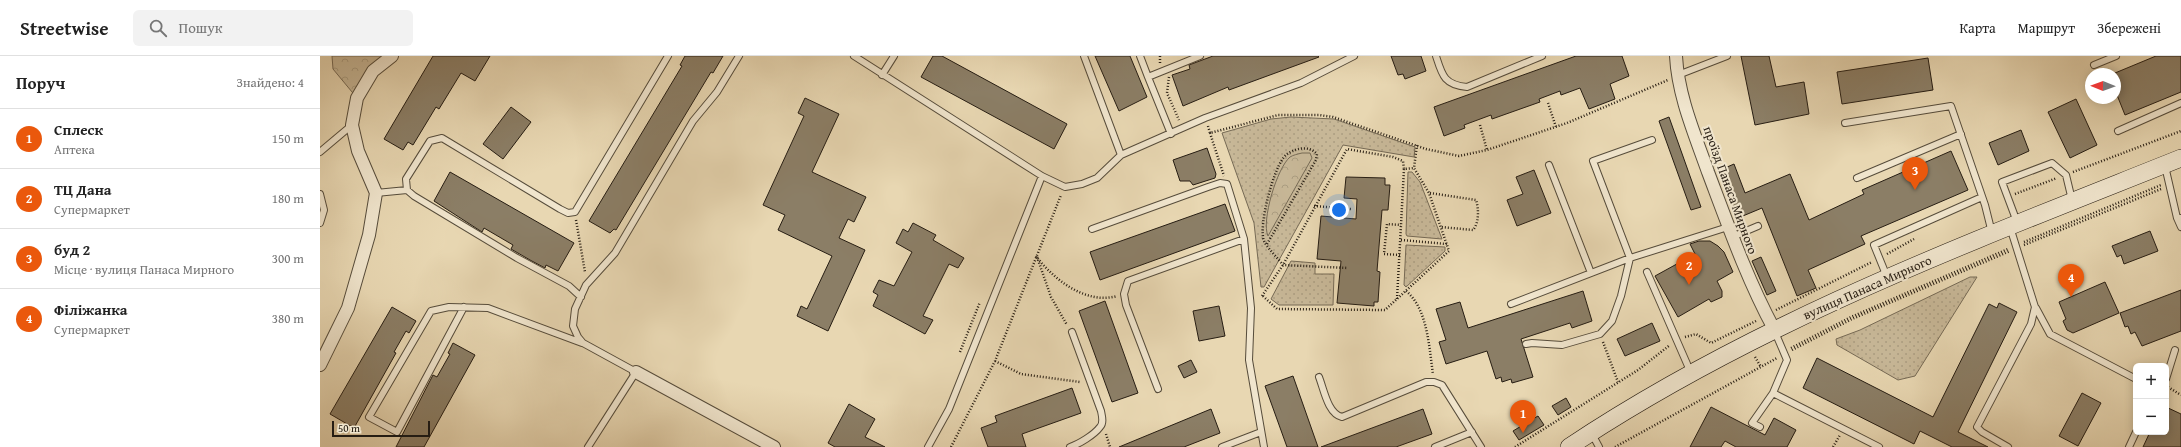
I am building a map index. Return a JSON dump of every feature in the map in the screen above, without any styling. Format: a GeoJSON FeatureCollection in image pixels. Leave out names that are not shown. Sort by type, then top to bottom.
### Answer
{"type":"FeatureCollection","features":[{"type":"Feature","properties":{"kind":"main road","name":"вулиця Панаса Мирного"},"geometry":{"type":"LineString","coordinates":[[1569,447],[1595,440],[1691,372],[1770,322],[1887,277],[2181,158]]}},
{"type":"Feature","properties":{"kind":"street"},"geometry":{"type":"LineString","coordinates":[[320,365],[348,308],[369,235],[376,193],[358,151],[352,125],[357,98],[373,71],[392,56]]}},
{"type":"Feature","properties":{"kind":"street","name":"проїзд Панаса Мирного"},"geometry":{"type":"LineString","coordinates":[[1676,56],[1677,76],[1693,130],[1730,232],[1770,322]]}},
{"type":"Feature","properties":{"kind":"street"},"geometry":{"type":"LineString","coordinates":[[636,372],[774,447]]}},
{"type":"Feature","properties":{"kind":"lane"},"geometry":{"type":"LineString","coordinates":[[581,297],[569,286],[517,258],[414,196],[407,190],[406,179],[430,141],[442,138],[560,209],[568,213],[575,212],[668,56]]}},
{"type":"Feature","properties":{"kind":"lane"},"geometry":{"type":"LineString","coordinates":[[583,343],[578,337],[573,326],[575,309],[586,285],[615,252],[693,121],[717,92],[739,56]]}},
{"type":"Feature","properties":{"kind":"lane"},"geometry":{"type":"LineString","coordinates":[[854,56],[1042,176],[1065,187],[1082,184],[1097,178],[1121,155],[1205,118],[1301,83],[1354,56]]}},
{"type":"Feature","properties":{"kind":"lane"},"geometry":{"type":"LineString","coordinates":[[882,75],[894,56]]}},
{"type":"Feature","properties":{"kind":"lane"},"geometry":{"type":"LineString","coordinates":[[1084,56],[1121,155]]}},
{"type":"Feature","properties":{"kind":"lane"},"geometry":{"type":"LineString","coordinates":[[1140,56],[1171,134]]}},
{"type":"Feature","properties":{"kind":"lane"},"geometry":{"type":"LineString","coordinates":[[1148,77],[1200,56]]}},
{"type":"Feature","properties":{"kind":"lane"},"geometry":{"type":"LineString","coordinates":[[1436,56],[1442,75],[1448,82],[1456,86],[1467,87],[1542,56]]}},
{"type":"Feature","properties":{"kind":"lane"},"geometry":{"type":"LineString","coordinates":[[1677,76],[1727,56]]}},
{"type":"Feature","properties":{"kind":"lane"},"geometry":{"type":"LineString","coordinates":[[2094,66],[2116,56]]}},
{"type":"Feature","properties":{"kind":"lane"},"geometry":{"type":"LineString","coordinates":[[2118,131],[2181,103]]}},
{"type":"Feature","properties":{"kind":"lane"},"geometry":{"type":"LineString","coordinates":[[1844,123],[1951,106],[1982,197],[1992,234]]}},
{"type":"Feature","properties":{"kind":"lane"},"geometry":{"type":"LineString","coordinates":[[320,152],[352,125]]}},
{"type":"Feature","properties":{"kind":"lane"},"geometry":{"type":"LineString","coordinates":[[1857,178],[1960,134]]}},
{"type":"Feature","properties":{"kind":"lane"},"geometry":{"type":"LineString","coordinates":[[1526,344],[1562,345],[1600,334],[1612,321],[1621,296],[1630,258],[1593,162],[1652,140]]}},
{"type":"Feature","properties":{"kind":"lane"},"geometry":{"type":"LineString","coordinates":[[2073,202],[2066,175],[2052,163],[2002,182],[2014,225],[2017,246],[2035,308],[2050,334],[2133,377]]}},
{"type":"Feature","properties":{"kind":"lane"},"geometry":{"type":"LineString","coordinates":[[1549,164],[1591,273]]}},
{"type":"Feature","properties":{"kind":"lane"},"geometry":{"type":"LineString","coordinates":[[2165,164],[2168,184],[2181,227]]}},
{"type":"Feature","properties":{"kind":"lane"},"geometry":{"type":"LineString","coordinates":[[928,447],[949,409],[1042,176]]}},
{"type":"Feature","properties":{"kind":"lane"},"geometry":{"type":"LineString","coordinates":[[1092,229],[1208,187],[1220,183],[1227,184],[1244,239],[1251,308],[1249,360],[1264,447]]}},
{"type":"Feature","properties":{"kind":"lane"},"geometry":{"type":"LineString","coordinates":[[376,193],[407,190]]}},
{"type":"Feature","properties":{"kind":"lane"},"geometry":{"type":"LineString","coordinates":[[320,194],[324,210],[320,223]]}},
{"type":"Feature","properties":{"kind":"lane"},"geometry":{"type":"LineString","coordinates":[[1887,277],[1874,245],[1982,197]]}},
{"type":"Feature","properties":{"kind":"lane"},"geometry":{"type":"LineString","coordinates":[[1512,304],[1630,258],[1758,226]]}},
{"type":"Feature","properties":{"kind":"lane"},"geometry":{"type":"LineString","coordinates":[[1158,389],[1126,305],[1124,294],[1128,281],[1244,239]]}},
{"type":"Feature","properties":{"kind":"lane"},"geometry":{"type":"LineString","coordinates":[[1647,272],[1691,372]]}},
{"type":"Feature","properties":{"kind":"lane"},"geometry":{"type":"LineString","coordinates":[[464,307],[397,432],[369,417],[431,311],[449,307],[464,307],[488,308],[583,343],[636,372],[588,447]]}},
{"type":"Feature","properties":{"kind":"lane"},"geometry":{"type":"LineString","coordinates":[[2008,447],[1982,432],[1977,427],[2031,324],[2035,308]]}},
{"type":"Feature","properties":{"kind":"lane"},"geometry":{"type":"LineString","coordinates":[[1760,427],[1752,423],[1772,392],[1784,368],[1786,360],[1770,322]]}},
{"type":"Feature","properties":{"kind":"lane"},"geometry":{"type":"LineString","coordinates":[[1070,447],[1076,445],[1100,427],[1102,422],[1101,411],[1072,332]]}},
{"type":"Feature","properties":{"kind":"lane"},"geometry":{"type":"LineString","coordinates":[[2169,369],[2175,350]]}},
{"type":"Feature","properties":{"kind":"lane"},"geometry":{"type":"LineString","coordinates":[[1319,377],[1332,411],[1336,416],[1342,417],[1426,382],[1434,382],[1442,385],[1481,447]]}},
{"type":"Feature","properties":{"kind":"lane"},"geometry":{"type":"LineString","coordinates":[[1772,392],[1878,447]]}},
{"type":"Feature","properties":{"kind":"lane"},"geometry":{"type":"LineString","coordinates":[[1222,447],[1262,432]]}},
{"type":"Feature","properties":{"kind":"lane"},"geometry":{"type":"LineString","coordinates":[[1435,447],[1472,432]]}},
{"type":"Feature","properties":{"kind":"lane"},"geometry":{"type":"LineString","coordinates":[[2129,447],[2135,435]]}},
{"type":"Feature","properties":{"kind":"path"},"geometry":{"type":"LineString","coordinates":[[1174,67],[1168,80],[1167,93],[1180,123],[1186,127]]}},
{"type":"Feature","properties":{"kind":"path"},"geometry":{"type":"LineString","coordinates":[[1210,132],[1278,115],[1319,115],[1347,121],[1416,145],[1459,156],[1487,150],[1556,127],[1677,76]]}},
{"type":"Feature","properties":{"kind":"path"},"geometry":{"type":"LineString","coordinates":[[1548,103],[1556,127]]}},
{"type":"Feature","properties":{"kind":"path"},"geometry":{"type":"LineString","coordinates":[[1205,118],[1227,184]]}},
{"type":"Feature","properties":{"kind":"path"},"geometry":{"type":"LineString","coordinates":[[1480,125],[1487,150]]}},
{"type":"Feature","properties":{"kind":"path"},"geometry":{"type":"LineString","coordinates":[[2007,197],[2181,131]]}},
{"type":"Feature","properties":{"kind":"path"},"geometry":{"type":"LineString","coordinates":[[1262,296],[1277,309],[1385,310],[1449,251],[1429,193],[1414,168],[1416,145]]}},
{"type":"Feature","properties":{"kind":"path"},"geometry":{"type":"LineString","coordinates":[[1267,244],[1316,160],[1317,154],[1308,148],[1299,148],[1285,155],[1266,200],[1263,229],[1264,240],[1283,266]]}},
{"type":"Feature","properties":{"kind":"path"},"geometry":{"type":"LineString","coordinates":[[1251,308],[1262,296],[1283,266],[1346,149],[1393,157],[1403,161],[1404,169],[1397,299]]}},
{"type":"Feature","properties":{"kind":"path"},"geometry":{"type":"LineString","coordinates":[[1404,169],[1414,168]]}},
{"type":"Feature","properties":{"kind":"path"},"geometry":{"type":"LineString","coordinates":[[1615,447],[1784,353],[1852,319],[2017,246],[2168,184]]}},
{"type":"Feature","properties":{"kind":"path"},"geometry":{"type":"LineString","coordinates":[[951,447],[995,361],[1036,255],[1065,187]]}},
{"type":"Feature","properties":{"kind":"path"},"geometry":{"type":"LineString","coordinates":[[1429,193],[1476,200],[1478,206],[1476,226],[1473,230],[1441,228]]}},
{"type":"Feature","properties":{"kind":"path"},"geometry":{"type":"LineString","coordinates":[[1314,206],[1351,209]]}},
{"type":"Feature","properties":{"kind":"path"},"geometry":{"type":"LineString","coordinates":[[575,212],[586,285]]}},
{"type":"Feature","properties":{"kind":"path"},"geometry":{"type":"LineString","coordinates":[[1400,255],[1384,254],[1387,224],[1401,225]]}},
{"type":"Feature","properties":{"kind":"path"},"geometry":{"type":"LineString","coordinates":[[1515,447],[1638,370],[1677,340],[1696,334],[1711,343],[1770,322],[1916,237]]}},
{"type":"Feature","properties":{"kind":"path"},"geometry":{"type":"LineString","coordinates":[[1400,240],[1447,244]]}},
{"type":"Feature","properties":{"kind":"path"},"geometry":{"type":"LineString","coordinates":[[1036,255],[1045,268],[1081,293],[1098,297],[1112,298],[1124,294]]}},
{"type":"Feature","properties":{"kind":"path"},"geometry":{"type":"LineString","coordinates":[[1036,255],[1051,297],[1072,332]]}},
{"type":"Feature","properties":{"kind":"path"},"geometry":{"type":"LineString","coordinates":[[1283,266],[1348,268]]}},
{"type":"Feature","properties":{"kind":"path"},"geometry":{"type":"LineString","coordinates":[[1406,291],[1415,298],[1426,331],[1434,382]]}},
{"type":"Feature","properties":{"kind":"path"},"geometry":{"type":"LineString","coordinates":[[1600,334],[1618,382]]}},
{"type":"Feature","properties":{"kind":"path"},"geometry":{"type":"LineString","coordinates":[[995,361],[1021,374],[1091,383]]}},
{"type":"Feature","properties":{"kind":"path"},"geometry":{"type":"LineString","coordinates":[[2169,388],[2181,395]]}},
{"type":"Feature","properties":{"kind":"green space"},"geometry":{"type":"Polygon","coordinates":[[[332,56],[392,56],[357,98],[333,69],[332,56]]]}},
{"type":"Feature","properties":{"kind":"green space"},"geometry":{"type":"Polygon","coordinates":[[[1291,117],[1334,119],[1415,147],[1414,157],[1343,145],[1264,287],[1261,287],[1254,223],[1222,133],[1271,119],[1291,117]]]}},
{"type":"Feature","properties":{"kind":"green space"},"geometry":{"type":"Polygon","coordinates":[[[1302,153],[1310,153],[1312,158],[1268,236],[1266,229],[1268,207],[1275,183],[1285,163],[1290,157],[1302,153]]]}},
{"type":"Feature","properties":{"kind":"green space"},"geometry":{"type":"Polygon","coordinates":[[[1408,172],[1412,172],[1420,182],[1442,239],[1407,236],[1408,172]]]}},
{"type":"Feature","properties":{"kind":"green space"},"geometry":{"type":"Polygon","coordinates":[[[1406,245],[1445,247],[1445,251],[1406,287],[1404,285],[1406,245]]]}},
{"type":"Feature","properties":{"kind":"green space"},"geometry":{"type":"Polygon","coordinates":[[[1291,261],[1315,263],[1315,274],[1334,274],[1333,305],[1279,305],[1271,299],[1291,261]]]}},
{"type":"Feature","properties":{"kind":"green space"},"geometry":{"type":"Polygon","coordinates":[[[1970,277],[1977,277],[1915,376],[1898,380],[1837,345],[1836,339],[1860,330],[1970,277]]]}},
{"type":"Feature","properties":{"kind":"building"},"geometry":{"type":"Polygon","coordinates":[[[433,56],[490,56],[475,81],[461,73],[439,109],[436,107],[413,145],[408,142],[403,150],[384,139],[433,56]]]}},
{"type":"Feature","properties":{"kind":"building"},"geometry":{"type":"Polygon","coordinates":[[[685,56],[723,56],[713,73],[711,72],[616,230],[614,229],[610,233],[589,221],[682,66],[680,65],[685,56]]]}},
{"type":"Feature","properties":{"kind":"building"},"geometry":{"type":"Polygon","coordinates":[[[933,56],[942,56],[1067,124],[1054,149],[921,77],[933,56]]]}},
{"type":"Feature","properties":{"kind":"building"},"geometry":{"type":"Polygon","coordinates":[[[1095,56],[1130,56],[1147,97],[1119,111],[1095,56]]]}},
{"type":"Feature","properties":{"kind":"building"},"geometry":{"type":"Polygon","coordinates":[[[1213,56],[1319,57],[1229,90],[1228,87],[1183,106],[1172,75],[1190,69],[1189,65],[1213,56]]]}},
{"type":"Feature","properties":{"kind":"building"},"geometry":{"type":"Polygon","coordinates":[[[1391,56],[1421,56],[1426,71],[1405,79],[1403,74],[1398,75],[1391,56]]]}},
{"type":"Feature","properties":{"kind":"building"},"geometry":{"type":"Polygon","coordinates":[[[1576,56],[1622,56],[1629,76],[1610,84],[1615,99],[1589,109],[1580,88],[1561,95],[1560,91],[1539,99],[1540,102],[1492,119],[1491,115],[1464,125],[1465,128],[1444,136],[1434,107],[1576,56]]]}},
{"type":"Feature","properties":{"kind":"building"},"geometry":{"type":"Polygon","coordinates":[[[1741,56],[1769,56],[1776,87],[1804,82],[1809,114],[1755,125],[1741,56]]]}},
{"type":"Feature","properties":{"kind":"building"},"geometry":{"type":"Polygon","coordinates":[[[2156,56],[2181,56],[2181,92],[2125,115],[2121,104],[2121,71],[2156,56]]]}},
{"type":"Feature","properties":{"kind":"building"},"geometry":{"type":"Polygon","coordinates":[[[1928,58],[1933,90],[1842,104],[1837,72],[1928,58]]]}},
{"type":"Feature","properties":{"kind":"building"},"geometry":{"type":"Polygon","coordinates":[[[805,98],[839,114],[812,172],[866,197],[854,222],[848,219],[839,238],[865,250],[828,331],[797,316],[801,306],[807,309],[832,256],[778,230],[785,215],[763,205],[804,116],[798,113],[805,98]]]}},
{"type":"Feature","properties":{"kind":"building"},"geometry":{"type":"Polygon","coordinates":[[[2076,99],[2097,145],[2070,158],[2048,112],[2076,99]]]}},
{"type":"Feature","properties":{"kind":"building"},"geometry":{"type":"Polygon","coordinates":[[[511,107],[531,122],[503,159],[483,144],[511,107]]]}},
{"type":"Feature","properties":{"kind":"building"},"geometry":{"type":"Polygon","coordinates":[[[1669,117],[1701,207],[1691,210],[1659,121],[1669,117]]]}},
{"type":"Feature","properties":{"kind":"building"},"geometry":{"type":"Polygon","coordinates":[[[2021,130],[2029,151],[1998,165],[1989,143],[2021,130]]]}},
{"type":"Feature","properties":{"kind":"building"},"geometry":{"type":"Polygon","coordinates":[[[1207,148],[1216,174],[1215,178],[1193,185],[1190,181],[1180,181],[1173,160],[1207,148]]]}},
{"type":"Feature","properties":{"kind":"building"},"geometry":{"type":"Polygon","coordinates":[[[1951,151],[1968,190],[1861,236],[1865,244],[1808,270],[1816,288],[1797,296],[1762,208],[1738,218],[1718,171],[1734,164],[1745,193],[1790,174],[1809,220],[1864,194],[1862,190],[1951,151]]]}},
{"type":"Feature","properties":{"kind":"building"},"geometry":{"type":"Polygon","coordinates":[[[1534,170],[1551,213],[1517,226],[1507,200],[1523,194],[1516,177],[1534,170]]]}},
{"type":"Feature","properties":{"kind":"building"},"geometry":{"type":"Polygon","coordinates":[[[450,172],[574,243],[558,271],[546,265],[545,268],[530,260],[511,249],[513,245],[484,228],[482,232],[434,201],[450,172]]]}},
{"type":"Feature","properties":{"kind":"building"},"geometry":{"type":"Polygon","coordinates":[[[1346,177],[1385,178],[1385,185],[1390,185],[1388,210],[1382,210],[1377,271],[1380,272],[1378,302],[1374,302],[1374,306],[1337,303],[1341,261],[1317,259],[1321,216],[1356,219],[1357,199],[1344,198],[1346,177]]]}},
{"type":"Feature","properties":{"kind":"building"},"geometry":{"type":"Polygon","coordinates":[[[1225,204],[1235,231],[1100,280],[1090,252],[1225,204]]]}},
{"type":"Feature","properties":{"kind":"building"},"geometry":{"type":"Polygon","coordinates":[[[913,223],[936,235],[933,240],[964,258],[958,268],[949,264],[923,316],[933,320],[925,334],[873,306],[878,295],[873,292],[879,280],[894,286],[912,252],[896,243],[903,229],[908,232],[913,223]]]}},
{"type":"Feature","properties":{"kind":"building"},"geometry":{"type":"Polygon","coordinates":[[[2150,231],[2158,251],[2124,264],[2121,255],[2117,257],[2112,246],[2150,231]]]}},
{"type":"Feature","properties":{"kind":"building"},"geometry":{"type":"Polygon","coordinates":[[[1699,241],[1710,241],[1718,246],[1724,252],[1733,272],[1717,281],[1722,291],[1722,297],[1711,302],[1709,299],[1678,317],[1655,276],[1695,254],[1690,244],[1699,241]]]}},
{"type":"Feature","properties":{"kind":"building"},"geometry":{"type":"Polygon","coordinates":[[[1761,257],[1776,291],[1767,295],[1752,261],[1761,257]]]}},
{"type":"Feature","properties":{"kind":"building"},"geometry":{"type":"Polygon","coordinates":[[[2105,282],[2119,313],[2073,333],[2067,330],[2063,321],[2066,319],[2059,302],[2105,282]]]}},
{"type":"Feature","properties":{"kind":"building"},"geometry":{"type":"Polygon","coordinates":[[[2181,290],[2181,331],[2142,346],[2135,332],[2131,334],[2128,326],[2125,327],[2120,313],[2181,290]]]}},
{"type":"Feature","properties":{"kind":"building"},"geometry":{"type":"Polygon","coordinates":[[[1583,291],[1592,321],[1572,328],[1570,323],[1521,339],[1533,377],[1512,383],[1511,379],[1502,382],[1501,377],[1496,379],[1487,351],[1446,364],[1439,342],[1446,340],[1436,309],[1460,302],[1468,328],[1583,291]]]}},
{"type":"Feature","properties":{"kind":"building"},"geometry":{"type":"Polygon","coordinates":[[[1105,301],[1138,393],[1112,402],[1079,311],[1105,301]]]}},
{"type":"Feature","properties":{"kind":"building"},"geometry":{"type":"Polygon","coordinates":[[[1999,303],[2017,312],[1958,432],[1988,447],[1952,447],[1920,431],[1914,444],[1803,388],[1817,358],[1933,417],[1989,304],[1997,308],[1999,303]]]}},
{"type":"Feature","properties":{"kind":"building"},"geometry":{"type":"Polygon","coordinates":[[[1219,306],[1225,336],[1199,341],[1193,311],[1219,306]]]}},
{"type":"Feature","properties":{"kind":"building"},"geometry":{"type":"Polygon","coordinates":[[[392,307],[416,321],[409,333],[406,331],[394,352],[396,353],[354,428],[330,414],[392,307]]]}},
{"type":"Feature","properties":{"kind":"building"},"geometry":{"type":"Polygon","coordinates":[[[1652,323],[1660,341],[1625,356],[1617,339],[1652,323]]]}},
{"type":"Feature","properties":{"kind":"building"},"geometry":{"type":"Polygon","coordinates":[[[453,343],[475,355],[424,447],[396,447],[433,375],[437,377],[450,354],[448,353],[453,343]]]}},
{"type":"Feature","properties":{"kind":"building"},"geometry":{"type":"Polygon","coordinates":[[[1191,360],[1197,372],[1184,378],[1178,366],[1191,360]]]}},
{"type":"Feature","properties":{"kind":"building"},"geometry":{"type":"Polygon","coordinates":[[[1293,376],[1318,447],[1287,447],[1265,386],[1293,376]]]}},
{"type":"Feature","properties":{"kind":"building"},"geometry":{"type":"Polygon","coordinates":[[[1072,388],[1081,413],[1022,434],[1026,447],[988,447],[981,428],[997,422],[995,416],[1072,388]]]}},
{"type":"Feature","properties":{"kind":"building"},"geometry":{"type":"Polygon","coordinates":[[[2082,393],[2101,403],[2078,446],[2059,436],[2082,393]]]}},
{"type":"Feature","properties":{"kind":"building"},"geometry":{"type":"Polygon","coordinates":[[[1566,398],[1571,407],[1558,415],[1552,406],[1566,398]]]}},
{"type":"Feature","properties":{"kind":"building"},"geometry":{"type":"Polygon","coordinates":[[[849,404],[875,419],[865,437],[885,447],[835,447],[828,443],[849,404]]]}},
{"type":"Feature","properties":{"kind":"building"},"geometry":{"type":"Polygon","coordinates":[[[1711,407],[1765,435],[1774,418],[1796,430],[1787,447],[1736,447],[1725,441],[1721,447],[1690,447],[1711,407]]]}},
{"type":"Feature","properties":{"kind":"building"},"geometry":{"type":"Polygon","coordinates":[[[2169,408],[2181,414],[2181,447],[2143,447],[2149,435],[2169,435],[2169,408]]]}},
{"type":"Feature","properties":{"kind":"building"},"geometry":{"type":"Polygon","coordinates":[[[1211,409],[1220,433],[1184,447],[1119,447],[1211,409]]]}},
{"type":"Feature","properties":{"kind":"building"},"geometry":{"type":"Polygon","coordinates":[[[1423,409],[1432,434],[1396,447],[1321,447],[1423,409]]]}},
{"type":"Feature","properties":{"kind":"building"},"geometry":{"type":"Polygon","coordinates":[[[1538,416],[1544,425],[1519,440],[1513,431],[1538,416]]]}},
{"type":"Feature","properties":{"kind":"place","name":"буд 2"},"geometry":{"type":"Point","coordinates":[1915,190]}},
{"type":"Feature","properties":{"kind":"place","name":"ТЦ Дана"},"geometry":{"type":"Point","coordinates":[1689,285]}},
{"type":"Feature","properties":{"kind":"place","name":"Філіжанка"},"geometry":{"type":"Point","coordinates":[2071,297]}},
{"type":"Feature","properties":{"kind":"place","name":"Сплеск"},"geometry":{"type":"Point","coordinates":[1523,433]}}]}
